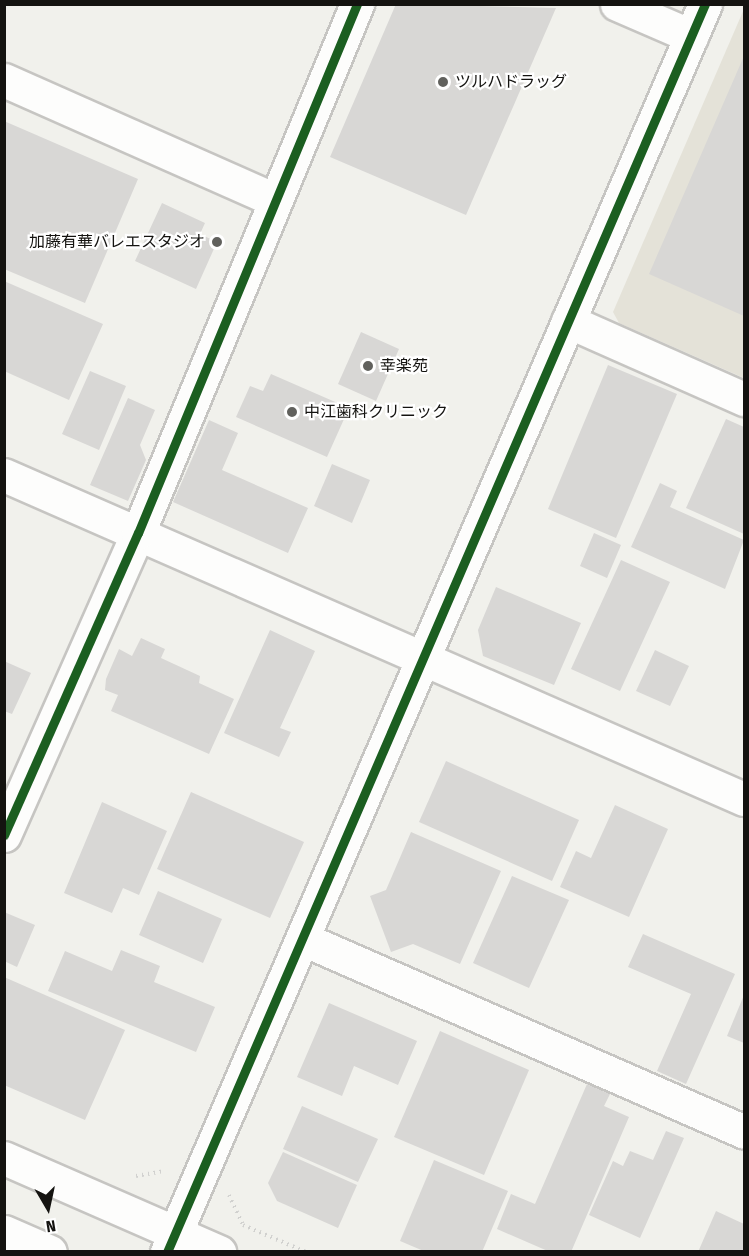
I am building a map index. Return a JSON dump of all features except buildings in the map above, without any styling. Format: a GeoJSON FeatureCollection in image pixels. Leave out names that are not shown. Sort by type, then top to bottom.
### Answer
{"type":"FeatureCollection","features":[{"type":"Feature","properties":{"kind":"street"},"geometry":{"type":"LineString","coordinates":[[8,819],[138,533],[357,4]]}},
{"type":"Feature","properties":{"kind":"street"},"geometry":{"type":"LineString","coordinates":[[617,4],[691,36]]}},
{"type":"Feature","properties":{"kind":"street"},"geometry":{"type":"LineString","coordinates":[[171,1242],[705,4]]}},
{"type":"Feature","properties":{"kind":"street"},"geometry":{"type":"LineString","coordinates":[[4,80],[275,200]]}},
{"type":"Feature","properties":{"kind":"street"},"geometry":{"type":"LineString","coordinates":[[568,321],[744,399]]}},
{"type":"Feature","properties":{"kind":"street"},"geometry":{"type":"LineString","coordinates":[[4,475],[744,799]]}},
{"type":"Feature","properties":{"kind":"street"},"geometry":{"type":"LineString","coordinates":[[303,939],[744,1132]]}},
{"type":"Feature","properties":{"kind":"street"},"geometry":{"type":"LineString","coordinates":[[4,1158],[171,1242],[219,1251]]}},
{"type":"Feature","properties":{"kind":"street"},"geometry":{"type":"LineString","coordinates":[[4,1232],[50,1251]]}},
{"type":"Feature","properties":{"kind":"shaded area"},"geometry":{"type":"Polygon","coordinates":[[[744,9],[744,378],[619,323],[613,312],[744,9]]]}},
{"type":"Feature","properties":{"kind":"cycle path"},"geometry":{"type":"LineString","coordinates":[[4,835],[138,533],[357,4]]}},
{"type":"Feature","properties":{"kind":"cycle path"},"geometry":{"type":"LineString","coordinates":[[167,1252],[705,4]]}},
{"type":"Feature","properties":{"kind":"place","name":"ツルハドラッグ"},"geometry":{"type":"Point","coordinates":[443,82]}},
{"type":"Feature","properties":{"kind":"place","name":"加藤有華バレエスタジオ"},"geometry":{"type":"Point","coordinates":[217,242]}},
{"type":"Feature","properties":{"kind":"place","name":"幸楽苑"},"geometry":{"type":"Point","coordinates":[368,366]}},
{"type":"Feature","properties":{"kind":"place","name":"中江歯科クリニック"},"geometry":{"type":"Point","coordinates":[292,412]}}]}
